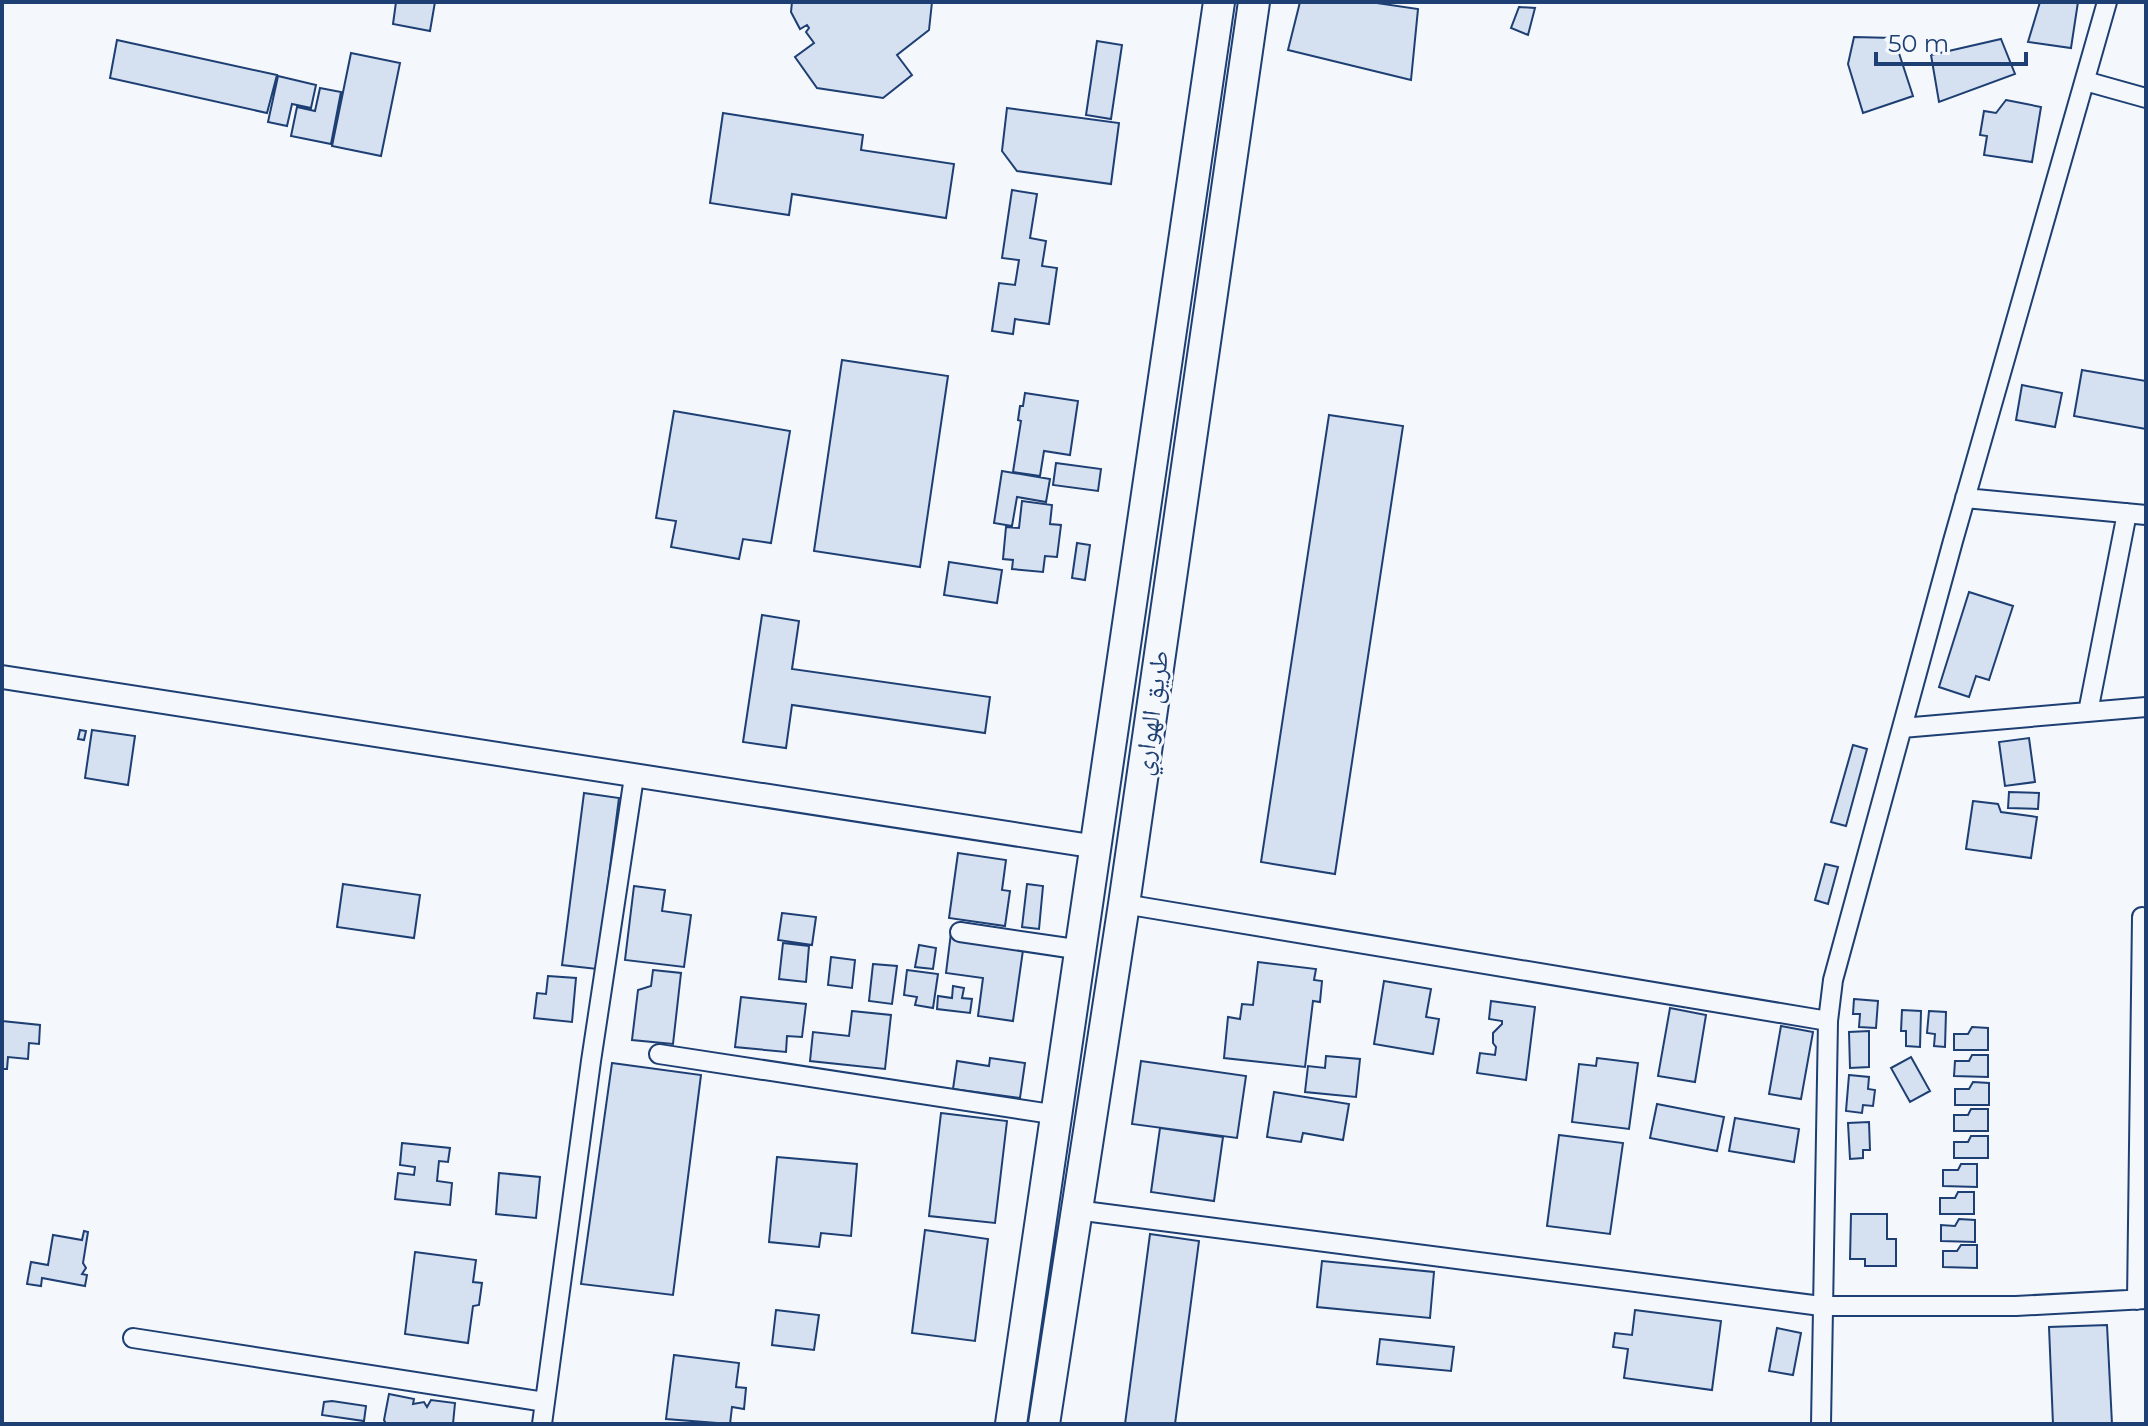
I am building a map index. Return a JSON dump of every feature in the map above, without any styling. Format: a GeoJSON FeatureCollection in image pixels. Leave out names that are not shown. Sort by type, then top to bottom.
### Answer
{"type":"FeatureCollection","features":[{"type":"Feature","properties":{"kind":"highway","name":"طريق الهواري"},"geometry":{"type":"LineString","coordinates":[[1011,1424],[1219,2]]}},
{"type":"Feature","properties":{"kind":"highway","name":"طريق الهواري"},"geometry":{"type":"LineString","coordinates":[[1044,1424],[1124,904],[1254,2]]}},
{"type":"Feature","properties":{"kind":"street"},"geometry":{"type":"LineString","coordinates":[[1821,1424],[1828,1021],[1833,980],[1965,498],[2107,2]]}},
{"type":"Feature","properties":{"kind":"street"},"geometry":{"type":"LineString","coordinates":[[2085,81],[2146,98]]}},
{"type":"Feature","properties":{"kind":"street"},"geometry":{"type":"LineString","coordinates":[[1965,498],[2146,515]]}},
{"type":"Feature","properties":{"kind":"street"},"geometry":{"type":"LineString","coordinates":[[2088,712],[2127,513]]}},
{"type":"Feature","properties":{"kind":"street"},"geometry":{"type":"LineString","coordinates":[[2,677],[1097,847]]}},
{"type":"Feature","properties":{"kind":"street"},"geometry":{"type":"LineString","coordinates":[[1902,728],[2146,707]]}},
{"type":"Feature","properties":{"kind":"street"},"geometry":{"type":"LineString","coordinates":[[542,1424],[591,1061],[634,777]]}},
{"type":"Feature","properties":{"kind":"street"},"geometry":{"type":"LineString","coordinates":[[1124,904],[1828,1021]]}},
{"type":"Feature","properties":{"kind":"street"},"geometry":{"type":"LineString","coordinates":[[1076,1210],[1821,1306],[2016,1306],[2142,1299],[2142,917]]}},
{"type":"Feature","properties":{"kind":"street"},"geometry":{"type":"LineString","coordinates":[[960,932],[1082,950]]}},
{"type":"Feature","properties":{"kind":"street"},"geometry":{"type":"LineString","coordinates":[[659,1054],[1058,1115]]}},
{"type":"Feature","properties":{"kind":"street"},"geometry":{"type":"LineString","coordinates":[[133,1338],[545,1402]]}},
{"type":"Feature","properties":{"kind":"building"},"geometry":{"type":"Polygon","coordinates":[[[396,2],[435,2],[430,31],[393,24],[396,2]]]}},
{"type":"Feature","properties":{"kind":"building"},"geometry":{"type":"Polygon","coordinates":[[[792,2],[932,2],[929,30],[897,55],[912,75],[883,98],[817,88],[795,57],[814,43],[806,32],[809,28],[807,25],[800,29],[791,12],[792,2]]]}},
{"type":"Feature","properties":{"kind":"building"},"geometry":{"type":"Polygon","coordinates":[[[1300,2],[1370,2],[1418,9],[1411,80],[1288,50],[1300,2]]]}},
{"type":"Feature","properties":{"kind":"building"},"geometry":{"type":"Polygon","coordinates":[[[2040,2],[2078,2],[2071,48],[2028,42],[2040,2]]]}},
{"type":"Feature","properties":{"kind":"building"},"geometry":{"type":"Polygon","coordinates":[[[1519,7],[1535,8],[1528,35],[1511,28],[1519,7]]]}},
{"type":"Feature","properties":{"kind":"building"},"geometry":{"type":"Polygon","coordinates":[[[1854,37],[1894,38],[1913,96],[1863,113],[1848,64],[1854,37]]]}},
{"type":"Feature","properties":{"kind":"building"},"geometry":{"type":"Polygon","coordinates":[[[2001,39],[2015,74],[1939,102],[1931,55],[2001,39]]]}},
{"type":"Feature","properties":{"kind":"building"},"geometry":{"type":"Polygon","coordinates":[[[117,40],[277,75],[267,113],[110,78],[117,40]]]}},
{"type":"Feature","properties":{"kind":"building"},"geometry":{"type":"Polygon","coordinates":[[[1097,41],[1122,45],[1111,119],[1086,115],[1097,41]]]}},
{"type":"Feature","properties":{"kind":"building"},"geometry":{"type":"Polygon","coordinates":[[[351,53],[400,63],[381,156],[332,146],[351,53]]]}},
{"type":"Feature","properties":{"kind":"building"},"geometry":{"type":"Polygon","coordinates":[[[278,76],[316,85],[311,108],[292,104],[287,126],[268,122],[278,76]]]}},
{"type":"Feature","properties":{"kind":"building"},"geometry":{"type":"Polygon","coordinates":[[[320,88],[341,92],[331,144],[291,136],[297,107],[315,111],[320,88]]]}},
{"type":"Feature","properties":{"kind":"building"},"geometry":{"type":"Polygon","coordinates":[[[2006,100],[2041,107],[2032,162],[1984,155],[1987,136],[1980,135],[1984,111],[1996,113],[2006,100]]]}},
{"type":"Feature","properties":{"kind":"building"},"geometry":{"type":"Polygon","coordinates":[[[1007,108],[1119,123],[1111,184],[1017,171],[1002,151],[1007,108]]]}},
{"type":"Feature","properties":{"kind":"building"},"geometry":{"type":"Polygon","coordinates":[[[723,113],[863,135],[861,150],[954,164],[946,218],[792,194],[789,215],[710,203],[723,113]]]}},
{"type":"Feature","properties":{"kind":"building"},"geometry":{"type":"Polygon","coordinates":[[[1012,190],[1037,194],[1030,238],[1046,241],[1042,266],[1057,268],[1049,324],[1015,319],[1013,334],[992,331],[999,283],[1015,285],[1019,260],[1002,258],[1012,190]]]}},
{"type":"Feature","properties":{"kind":"building"},"geometry":{"type":"Polygon","coordinates":[[[842,360],[948,376],[920,567],[814,551],[842,360]]]}},
{"type":"Feature","properties":{"kind":"building"},"geometry":{"type":"Polygon","coordinates":[[[2082,370],[2146,381],[2146,429],[2074,416],[2082,370]]]}},
{"type":"Feature","properties":{"kind":"building"},"geometry":{"type":"Polygon","coordinates":[[[2022,385],[2062,393],[2055,427],[2016,420],[2022,385]]]}},
{"type":"Feature","properties":{"kind":"building"},"geometry":{"type":"Polygon","coordinates":[[[1025,393],[1078,401],[1070,455],[1044,451],[1040,476],[1013,472],[1021,421],[1018,420],[1020,406],[1023,406],[1025,393]]]}},
{"type":"Feature","properties":{"kind":"building"},"geometry":{"type":"Polygon","coordinates":[[[674,411],[790,431],[771,543],[743,539],[739,559],[671,547],[676,521],[656,518],[674,411]]]}},
{"type":"Feature","properties":{"kind":"building"},"geometry":{"type":"Polygon","coordinates":[[[1329,415],[1403,426],[1335,874],[1261,862],[1329,415]]]}},
{"type":"Feature","properties":{"kind":"building"},"geometry":{"type":"Polygon","coordinates":[[[1056,463],[1101,469],[1098,491],[1053,485],[1056,463]]]}},
{"type":"Feature","properties":{"kind":"building"},"geometry":{"type":"Polygon","coordinates":[[[1002,471],[1050,479],[1046,502],[1017,497],[1012,526],[994,523],[1002,471]]]}},
{"type":"Feature","properties":{"kind":"building"},"geometry":{"type":"Polygon","coordinates":[[[1022,501],[1052,505],[1050,524],[1061,525],[1057,557],[1045,556],[1043,572],[1012,569],[1013,560],[1003,559],[1006,527],[1019,528],[1022,501]]]}},
{"type":"Feature","properties":{"kind":"building"},"geometry":{"type":"Polygon","coordinates":[[[1077,543],[1090,545],[1085,580],[1072,578],[1077,543]]]}},
{"type":"Feature","properties":{"kind":"building"},"geometry":{"type":"Polygon","coordinates":[[[949,562],[1002,570],[997,603],[944,595],[949,562]]]}},
{"type":"Feature","properties":{"kind":"building"},"geometry":{"type":"Polygon","coordinates":[[[1969,592],[2013,606],[1989,680],[1976,676],[1969,697],[1939,687],[1969,592]]]}},
{"type":"Feature","properties":{"kind":"building"},"geometry":{"type":"Polygon","coordinates":[[[762,615],[799,621],[792,669],[990,697],[985,733],[792,705],[786,748],[743,742],[762,615]]]}},
{"type":"Feature","properties":{"kind":"building"},"geometry":{"type":"Polygon","coordinates":[[[80,730],[86,731],[84,740],[78,739],[80,730]]]}},
{"type":"Feature","properties":{"kind":"building"},"geometry":{"type":"Polygon","coordinates":[[[92,730],[135,736],[128,785],[85,778],[92,730]]]}},
{"type":"Feature","properties":{"kind":"building"},"geometry":{"type":"Polygon","coordinates":[[[2029,738],[2035,782],[2005,786],[1999,742],[2029,738]]]}},
{"type":"Feature","properties":{"kind":"building"},"geometry":{"type":"Polygon","coordinates":[[[1853,745],[1867,749],[1846,826],[1831,822],[1853,745]]]}},
{"type":"Feature","properties":{"kind":"building"},"geometry":{"type":"Polygon","coordinates":[[[2009,792],[2039,793],[2038,809],[2008,808],[2009,792]]]}},
{"type":"Feature","properties":{"kind":"building"},"geometry":{"type":"Polygon","coordinates":[[[584,793],[619,798],[597,969],[562,965],[584,793]]]}},
{"type":"Feature","properties":{"kind":"building"},"geometry":{"type":"Polygon","coordinates":[[[1973,801],[1998,804],[2001,812],[2037,817],[2031,858],[1966,849],[1973,801]]]}},
{"type":"Feature","properties":{"kind":"building"},"geometry":{"type":"Polygon","coordinates":[[[958,853],[1006,860],[1002,890],[1010,891],[1005,926],[949,918],[958,853]]]}},
{"type":"Feature","properties":{"kind":"building"},"geometry":{"type":"Polygon","coordinates":[[[1825,864],[1838,867],[1828,904],[1815,900],[1825,864]]]}},
{"type":"Feature","properties":{"kind":"building"},"geometry":{"type":"Polygon","coordinates":[[[343,884],[420,895],[414,938],[337,927],[343,884]]]}},
{"type":"Feature","properties":{"kind":"building"},"geometry":{"type":"Polygon","coordinates":[[[1027,884],[1043,886],[1039,929],[1022,927],[1027,884]]]}},
{"type":"Feature","properties":{"kind":"building"},"geometry":{"type":"Polygon","coordinates":[[[634,886],[665,890],[662,911],[691,915],[684,967],[625,960],[634,886]]]}},
{"type":"Feature","properties":{"kind":"building"},"geometry":{"type":"Polygon","coordinates":[[[782,913],[816,917],[812,945],[778,940],[782,913]]]}},
{"type":"Feature","properties":{"kind":"building"},"geometry":{"type":"Polygon","coordinates":[[[951,933],[1024,943],[1013,1021],[978,1016],[983,978],[946,973],[951,933]]]}},
{"type":"Feature","properties":{"kind":"building"},"geometry":{"type":"Polygon","coordinates":[[[783,943],[809,946],[806,982],[779,979],[783,943]]]}},
{"type":"Feature","properties":{"kind":"building"},"geometry":{"type":"Polygon","coordinates":[[[919,945],[936,948],[933,969],[915,967],[919,945]]]}},
{"type":"Feature","properties":{"kind":"building"},"geometry":{"type":"Polygon","coordinates":[[[831,957],[855,960],[852,988],[828,985],[831,957]]]}},
{"type":"Feature","properties":{"kind":"building"},"geometry":{"type":"Polygon","coordinates":[[[1258,962],[1316,969],[1314,980],[1322,981],[1320,1002],[1313,1001],[1305,1067],[1224,1058],[1228,1017],[1240,1019],[1242,1004],[1253,1005],[1258,962]]]}},
{"type":"Feature","properties":{"kind":"building"},"geometry":{"type":"Polygon","coordinates":[[[873,964],[897,966],[892,1004],[869,1001],[873,964]]]}},
{"type":"Feature","properties":{"kind":"building"},"geometry":{"type":"Polygon","coordinates":[[[653,970],[681,973],[673,1044],[632,1040],[638,990],[651,986],[653,970]]]}},
{"type":"Feature","properties":{"kind":"building"},"geometry":{"type":"Polygon","coordinates":[[[907,970],[938,974],[933,1008],[915,1005],[917,997],[904,995],[907,970]]]}},
{"type":"Feature","properties":{"kind":"building"},"geometry":{"type":"Polygon","coordinates":[[[548,976],[576,978],[572,1022],[534,1018],[537,993],[546,994],[548,976]]]}},
{"type":"Feature","properties":{"kind":"building"},"geometry":{"type":"Polygon","coordinates":[[[1384,981],[1431,989],[1426,1017],[1439,1019],[1433,1054],[1374,1044],[1384,981]]]}},
{"type":"Feature","properties":{"kind":"building"},"geometry":{"type":"Polygon","coordinates":[[[953,986],[964,988],[962,998],[972,999],[970,1013],[937,1009],[938,996],[952,998],[953,986]]]}},
{"type":"Feature","properties":{"kind":"building"},"geometry":{"type":"Polygon","coordinates":[[[741,997],[806,1004],[802,1037],[787,1036],[786,1052],[735,1047],[741,997]]]}},
{"type":"Feature","properties":{"kind":"building"},"geometry":{"type":"Polygon","coordinates":[[[1854,999],[1878,1001],[1876,1028],[1859,1027],[1860,1014],[1853,1014],[1854,999]]]}},
{"type":"Feature","properties":{"kind":"building"},"geometry":{"type":"Polygon","coordinates":[[[1491,1001],[1535,1007],[1526,1080],[1477,1073],[1480,1053],[1495,1055],[1493,1033],[1502,1024],[1502,1021],[1489,1019],[1491,1001]]]}},
{"type":"Feature","properties":{"kind":"building"},"geometry":{"type":"Polygon","coordinates":[[[1670,1008],[1706,1015],[1695,1082],[1658,1076],[1670,1008]]]}},
{"type":"Feature","properties":{"kind":"building"},"geometry":{"type":"Polygon","coordinates":[[[1902,1010],[1921,1011],[1920,1047],[1906,1046],[1906,1031],[1901,1031],[1902,1010]]]}},
{"type":"Feature","properties":{"kind":"building"},"geometry":{"type":"Polygon","coordinates":[[[852,1011],[891,1015],[885,1069],[810,1061],[813,1032],[849,1036],[852,1011]]]}},
{"type":"Feature","properties":{"kind":"building"},"geometry":{"type":"Polygon","coordinates":[[[1929,1011],[1946,1012],[1945,1047],[1934,1046],[1935,1034],[1927,1033],[1929,1011]]]}},
{"type":"Feature","properties":{"kind":"building"},"geometry":{"type":"Polygon","coordinates":[[[2,1021],[40,1025],[39,1044],[29,1043],[28,1059],[8,1057],[7,1069],[2,1069],[2,1021]]]}},
{"type":"Feature","properties":{"kind":"building"},"geometry":{"type":"Polygon","coordinates":[[[1781,1026],[1813,1032],[1801,1099],[1769,1094],[1781,1026]]]}},
{"type":"Feature","properties":{"kind":"building"},"geometry":{"type":"Polygon","coordinates":[[[1972,1027],[1988,1028],[1988,1050],[1954,1050],[1954,1034],[1968,1034],[1972,1027]]]}},
{"type":"Feature","properties":{"kind":"building"},"geometry":{"type":"Polygon","coordinates":[[[1869,1031],[1869,1067],[1850,1068],[1849,1032],[1869,1031]]]}},
{"type":"Feature","properties":{"kind":"building"},"geometry":{"type":"Polygon","coordinates":[[[1972,1055],[1988,1055],[1988,1077],[1954,1076],[1955,1061],[1969,1061],[1972,1055]]]}},
{"type":"Feature","properties":{"kind":"building"},"geometry":{"type":"Polygon","coordinates":[[[1326,1056],[1360,1059],[1356,1097],[1305,1092],[1308,1066],[1325,1068],[1326,1056]]]}},
{"type":"Feature","properties":{"kind":"building"},"geometry":{"type":"Polygon","coordinates":[[[1911,1057],[1930,1091],[1910,1102],[1891,1068],[1911,1057]]]}},
{"type":"Feature","properties":{"kind":"building"},"geometry":{"type":"Polygon","coordinates":[[[990,1058],[1025,1063],[1020,1098],[953,1089],[957,1061],[989,1066],[990,1058]]]}},
{"type":"Feature","properties":{"kind":"building"},"geometry":{"type":"Polygon","coordinates":[[[1597,1058],[1638,1063],[1629,1129],[1572,1122],[1579,1064],[1596,1066],[1597,1058]]]}},
{"type":"Feature","properties":{"kind":"building"},"geometry":{"type":"Polygon","coordinates":[[[1141,1061],[1246,1076],[1237,1138],[1132,1124],[1141,1061]]]}},
{"type":"Feature","properties":{"kind":"building"},"geometry":{"type":"Polygon","coordinates":[[[612,1063],[701,1075],[673,1295],[581,1284],[612,1063]]]}},
{"type":"Feature","properties":{"kind":"building"},"geometry":{"type":"Polygon","coordinates":[[[1849,1075],[1869,1077],[1868,1089],[1875,1090],[1873,1106],[1863,1105],[1862,1113],[1846,1111],[1849,1075]]]}},
{"type":"Feature","properties":{"kind":"building"},"geometry":{"type":"Polygon","coordinates":[[[1973,1082],[1989,1083],[1989,1105],[1955,1105],[1955,1089],[1969,1089],[1973,1082]]]}},
{"type":"Feature","properties":{"kind":"building"},"geometry":{"type":"Polygon","coordinates":[[[1274,1092],[1349,1104],[1343,1140],[1303,1133],[1301,1142],[1267,1137],[1274,1092]]]}},
{"type":"Feature","properties":{"kind":"building"},"geometry":{"type":"Polygon","coordinates":[[[1657,1104],[1724,1117],[1717,1151],[1650,1138],[1657,1104]]]}},
{"type":"Feature","properties":{"kind":"building"},"geometry":{"type":"Polygon","coordinates":[[[1971,1109],[1988,1109],[1988,1131],[1954,1131],[1954,1115],[1968,1115],[1971,1109]]]}},
{"type":"Feature","properties":{"kind":"building"},"geometry":{"type":"Polygon","coordinates":[[[941,1113],[1007,1121],[995,1223],[929,1216],[941,1113]]]}},
{"type":"Feature","properties":{"kind":"building"},"geometry":{"type":"Polygon","coordinates":[[[1735,1118],[1799,1129],[1794,1162],[1729,1151],[1735,1118]]]}},
{"type":"Feature","properties":{"kind":"building"},"geometry":{"type":"Polygon","coordinates":[[[1869,1122],[1870,1150],[1863,1150],[1863,1158],[1850,1159],[1848,1123],[1869,1122]]]}},
{"type":"Feature","properties":{"kind":"building"},"geometry":{"type":"Polygon","coordinates":[[[1160,1128],[1223,1137],[1214,1201],[1151,1192],[1160,1128]]]}},
{"type":"Feature","properties":{"kind":"building"},"geometry":{"type":"Polygon","coordinates":[[[1559,1135],[1623,1143],[1610,1234],[1547,1226],[1559,1135]]]}},
{"type":"Feature","properties":{"kind":"building"},"geometry":{"type":"Polygon","coordinates":[[[1971,1136],[1988,1136],[1988,1158],[1954,1158],[1954,1142],[1968,1142],[1971,1136]]]}},
{"type":"Feature","properties":{"kind":"building"},"geometry":{"type":"Polygon","coordinates":[[[402,1143],[450,1148],[448,1162],[439,1161],[437,1181],[452,1183],[450,1205],[395,1199],[398,1173],[414,1175],[415,1167],[400,1165],[402,1143]]]}},
{"type":"Feature","properties":{"kind":"building"},"geometry":{"type":"Polygon","coordinates":[[[777,1157],[857,1164],[851,1236],[821,1233],[819,1247],[769,1242],[777,1157]]]}},
{"type":"Feature","properties":{"kind":"building"},"geometry":{"type":"Polygon","coordinates":[[[1961,1164],[1977,1164],[1977,1187],[1943,1186],[1943,1170],[1958,1170],[1961,1164]]]}},
{"type":"Feature","properties":{"kind":"building"},"geometry":{"type":"Polygon","coordinates":[[[499,1173],[540,1177],[536,1218],[496,1214],[499,1173]]]}},
{"type":"Feature","properties":{"kind":"building"},"geometry":{"type":"Polygon","coordinates":[[[1958,1192],[1974,1192],[1974,1214],[1940,1214],[1940,1198],[1955,1198],[1958,1192]]]}},
{"type":"Feature","properties":{"kind":"building"},"geometry":{"type":"Polygon","coordinates":[[[1851,1214],[1887,1214],[1887,1239],[1896,1239],[1896,1266],[1865,1266],[1865,1259],[1850,1259],[1851,1214]]]}},
{"type":"Feature","properties":{"kind":"building"},"geometry":{"type":"Polygon","coordinates":[[[1959,1219],[1975,1220],[1975,1242],[1941,1241],[1941,1225],[1955,1226],[1959,1219]]]}},
{"type":"Feature","properties":{"kind":"building"},"geometry":{"type":"Polygon","coordinates":[[[925,1230],[988,1239],[975,1341],[912,1333],[925,1230]]]}},
{"type":"Feature","properties":{"kind":"building"},"geometry":{"type":"Polygon","coordinates":[[[84,1231],[88,1232],[83,1263],[86,1268],[82,1274],[87,1275],[85,1286],[42,1278],[41,1286],[27,1284],[31,1262],[48,1265],[53,1235],[82,1240],[84,1231]]]}},
{"type":"Feature","properties":{"kind":"building"},"geometry":{"type":"Polygon","coordinates":[[[1150,1234],[1199,1241],[1175,1424],[1125,1424],[1150,1234]]]}},
{"type":"Feature","properties":{"kind":"building"},"geometry":{"type":"Polygon","coordinates":[[[1961,1245],[1977,1245],[1977,1268],[1943,1267],[1943,1251],[1957,1251],[1961,1245]]]}},
{"type":"Feature","properties":{"kind":"building"},"geometry":{"type":"Polygon","coordinates":[[[415,1252],[476,1260],[473,1282],[482,1283],[479,1305],[473,1306],[468,1343],[405,1334],[415,1252]]]}},
{"type":"Feature","properties":{"kind":"building"},"geometry":{"type":"Polygon","coordinates":[[[1322,1261],[1434,1272],[1430,1318],[1317,1307],[1322,1261]]]}},
{"type":"Feature","properties":{"kind":"building"},"geometry":{"type":"Polygon","coordinates":[[[776,1310],[819,1315],[814,1350],[772,1345],[776,1310]]]}},
{"type":"Feature","properties":{"kind":"building"},"geometry":{"type":"Polygon","coordinates":[[[1635,1310],[1721,1321],[1712,1390],[1624,1378],[1628,1349],[1613,1347],[1615,1333],[1632,1335],[1635,1310]]]}},
{"type":"Feature","properties":{"kind":"building"},"geometry":{"type":"Polygon","coordinates":[[[2107,1325],[2112,1424],[2053,1424],[2049,1327],[2107,1325]]]}},
{"type":"Feature","properties":{"kind":"building"},"geometry":{"type":"Polygon","coordinates":[[[1777,1328],[1801,1333],[1793,1375],[1769,1371],[1777,1328]]]}},
{"type":"Feature","properties":{"kind":"building"},"geometry":{"type":"Polygon","coordinates":[[[1380,1339],[1454,1347],[1451,1371],[1377,1364],[1380,1339]]]}},
{"type":"Feature","properties":{"kind":"building"},"geometry":{"type":"Polygon","coordinates":[[[674,1355],[739,1363],[736,1387],[746,1388],[744,1409],[732,1407],[730,1424],[666,1419],[674,1355]]]}},
{"type":"Feature","properties":{"kind":"building"},"geometry":{"type":"Polygon","coordinates":[[[389,1394],[414,1399],[413,1404],[424,1402],[427,1407],[431,1400],[455,1403],[453,1424],[386,1424],[389,1394]]]}},
{"type":"Feature","properties":{"kind":"building"},"geometry":{"type":"Polygon","coordinates":[[[324,1402],[366,1406],[364,1421],[322,1415],[324,1402]]]}}]}
